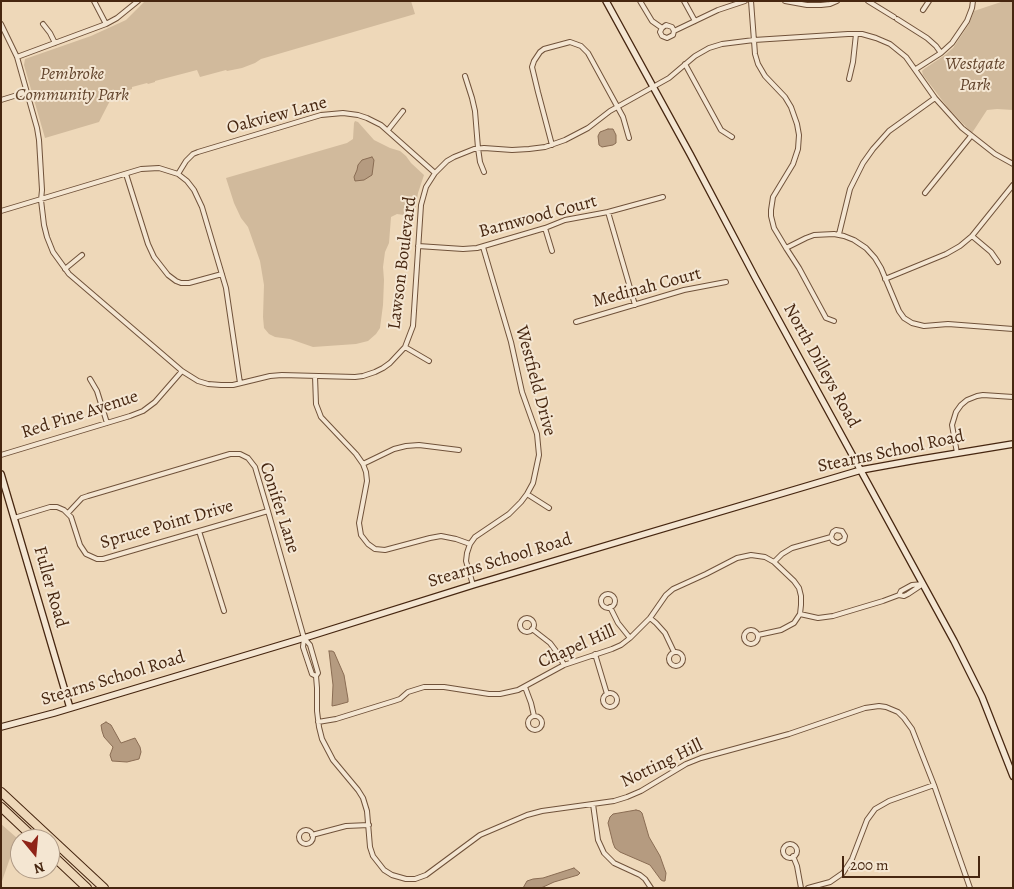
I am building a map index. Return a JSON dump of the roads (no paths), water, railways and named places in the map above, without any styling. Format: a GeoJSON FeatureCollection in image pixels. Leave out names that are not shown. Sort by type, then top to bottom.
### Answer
{"type":"FeatureCollection","features":[{"type":"Feature","properties":{"kind":"highway"},"geometry":{"type":"LineString","coordinates":[[1,792],[104,888]]}},
{"type":"Feature","properties":{"kind":"highway"},"geometry":{"type":"LineString","coordinates":[[1,807],[24,829]]}},
{"type":"Feature","properties":{"kind":"highway"},"geometry":{"type":"LineString","coordinates":[[60,862],[87,888]]}},
{"type":"Feature","properties":{"kind":"street"},"geometry":{"type":"LineString","coordinates":[[94,1],[106,24]]}},
{"type":"Feature","properties":{"kind":"street"},"geometry":{"type":"LineString","coordinates":[[17,57],[106,24],[117,18],[138,1]]}},
{"type":"Feature","properties":{"kind":"street","name":"North Dilleys Road"},"geometry":{"type":"LineString","coordinates":[[606,1],[954,641],[982,698],[1013,776]]}},
{"type":"Feature","properties":{"kind":"street"},"geometry":{"type":"LineString","coordinates":[[640,1],[652,22],[662,28]]}},
{"type":"Feature","properties":{"kind":"street"},"geometry":{"type":"LineString","coordinates":[[684,1],[695,21]]}},
{"type":"Feature","properties":{"kind":"street"},"geometry":{"type":"LineString","coordinates":[[674,31],[672,27],[666,25],[660,32],[666,38],[671,37],[674,31],[728,3],[745,1]]}},
{"type":"Feature","properties":{"kind":"street"},"geometry":{"type":"LineString","coordinates":[[751,1],[755,54],[758,64],[761,71],[785,97],[791,107],[799,135],[795,160],[773,197],[771,210],[774,228],[799,268],[826,318],[834,321]]}},
{"type":"Feature","properties":{"kind":"street"},"geometry":{"type":"LineString","coordinates":[[785,1],[807,5],[830,4],[837,1]]}},
{"type":"Feature","properties":{"kind":"street"},"geometry":{"type":"LineString","coordinates":[[868,1],[926,38],[941,53]]}},
{"type":"Feature","properties":{"kind":"street"},"geometry":{"type":"LineString","coordinates":[[923,10],[929,1]]}},
{"type":"Feature","properties":{"kind":"street"},"geometry":{"type":"LineString","coordinates":[[916,70],[952,43],[967,21],[973,1]]}},
{"type":"Feature","properties":{"kind":"street","name":"Lawson Boulevard"},"geometry":{"type":"LineString","coordinates":[[1,24],[17,57],[36,121],[40,140],[41,200],[44,225],[53,252],[69,274],[182,371],[208,384],[240,383],[270,376],[363,376],[375,372],[390,363],[405,347],[414,319],[421,205],[426,187],[435,173],[447,161],[466,151],[478,148],[529,149],[552,145],[576,135],[618,107],[668,78],[695,56],[709,48],[729,42],[856,34],[876,38],[890,44],[906,57],[944,110],[971,136],[995,154],[1013,164]]}},
{"type":"Feature","properties":{"kind":"street"},"geometry":{"type":"LineString","coordinates":[[43,24],[55,43]]}},
{"type":"Feature","properties":{"kind":"street"},"geometry":{"type":"LineString","coordinates":[[849,79],[856,34]]}},
{"type":"Feature","properties":{"kind":"street"},"geometry":{"type":"LineString","coordinates":[[552,145],[533,70],[534,60],[544,49],[570,42],[581,46],[588,53],[623,117],[629,138]]}},
{"type":"Feature","properties":{"kind":"street"},"geometry":{"type":"LineString","coordinates":[[685,64],[721,130],[732,137]]}},
{"type":"Feature","properties":{"kind":"street"},"geometry":{"type":"LineString","coordinates":[[465,76],[475,111],[480,162],[484,172]]}},
{"type":"Feature","properties":{"kind":"street"},"geometry":{"type":"LineString","coordinates":[[1,100],[27,92]]}},
{"type":"Feature","properties":{"kind":"street"},"geometry":{"type":"LineString","coordinates":[[839,234],[847,197],[863,163],[890,131],[934,98]]}},
{"type":"Feature","properties":{"kind":"street"},"geometry":{"type":"LineString","coordinates":[[388,130],[403,112]]}},
{"type":"Feature","properties":{"kind":"street","name":"Oakview Lane"},"geometry":{"type":"LineString","coordinates":[[178,174],[186,161],[198,152],[331,113],[358,115],[381,125],[435,173]]}},
{"type":"Feature","properties":{"kind":"street"},"geometry":{"type":"LineString","coordinates":[[925,193],[971,136]]}},
{"type":"Feature","properties":{"kind":"street"},"geometry":{"type":"LineString","coordinates":[[1,211],[141,169],[160,168],[178,174],[194,190],[199,198],[222,274],[228,295],[240,383]]}},
{"type":"Feature","properties":{"kind":"street"},"geometry":{"type":"LineString","coordinates":[[126,174],[148,244],[154,257],[168,275],[176,281],[188,284],[222,274]]}},
{"type":"Feature","properties":{"kind":"street"},"geometry":{"type":"LineString","coordinates":[[885,279],[946,254],[960,246],[972,236],[1013,185]]}},
{"type":"Feature","properties":{"kind":"street","name":"Barnwood Court"},"geometry":{"type":"LineString","coordinates":[[418,246],[463,249],[483,247],[565,220],[608,212],[663,197]]}},
{"type":"Feature","properties":{"kind":"street"},"geometry":{"type":"LineString","coordinates":[[608,212],[635,305]]}},
{"type":"Feature","properties":{"kind":"street"},"geometry":{"type":"LineString","coordinates":[[545,228],[552,251]]}},
{"type":"Feature","properties":{"kind":"street"},"geometry":{"type":"LineString","coordinates":[[786,248],[814,235],[839,234],[854,240],[866,248],[875,258],[899,311],[904,318],[912,323],[924,326],[948,324],[1013,330]]}},
{"type":"Feature","properties":{"kind":"street"},"geometry":{"type":"LineString","coordinates":[[972,236],[991,252],[998,262]]}},
{"type":"Feature","properties":{"kind":"street","name":"Westfield Drive"},"geometry":{"type":"LineString","coordinates":[[470,544],[476,537],[509,514],[528,494],[538,463],[539,446],[537,434],[522,392],[511,342],[483,247]]}},
{"type":"Feature","properties":{"kind":"street"},"geometry":{"type":"LineString","coordinates":[[65,269],[82,255]]}},
{"type":"Feature","properties":{"kind":"street","name":"Medinah Court"},"geometry":{"type":"LineString","coordinates":[[576,322],[684,290],[726,282]]}},
{"type":"Feature","properties":{"kind":"street"},"geometry":{"type":"LineString","coordinates":[[405,347],[429,361]]}},
{"type":"Feature","properties":{"kind":"street","name":"Red Pine Avenue"},"geometry":{"type":"LineString","coordinates":[[1,455],[143,411],[155,402],[182,371]]}},
{"type":"Feature","properties":{"kind":"street"},"geometry":{"type":"LineString","coordinates":[[315,376],[316,404],[321,417],[356,454],[366,472],[367,481],[359,523],[363,538],[375,549],[385,550],[441,536],[470,544],[466,561],[473,585]]}},
{"type":"Feature","properties":{"kind":"street"},"geometry":{"type":"LineString","coordinates":[[90,379],[97,391],[107,423]]}},
{"type":"Feature","properties":{"kind":"street"},"geometry":{"type":"LineString","coordinates":[[957,453],[952,425],[956,412],[961,405],[976,396],[1013,396]]}},
{"type":"Feature","properties":{"kind":"street","name":"Stearns School Road"},"geometry":{"type":"LineString","coordinates":[[1,727],[70,708],[473,585],[861,470],[1013,444]]}},
{"type":"Feature","properties":{"kind":"street"},"geometry":{"type":"LineString","coordinates":[[363,464],[394,448],[406,446],[459,450]]}},
{"type":"Feature","properties":{"kind":"street","name":"Conifer Lane"},"geometry":{"type":"LineString","coordinates":[[68,513],[82,498],[88,496],[230,454],[244,455],[253,463],[304,638]]}},
{"type":"Feature","properties":{"kind":"street","name":"Fuller Road"},"geometry":{"type":"LineString","coordinates":[[1,474],[70,708]]}},
{"type":"Feature","properties":{"kind":"street"},"geometry":{"type":"LineString","coordinates":[[528,494],[549,508]]}},
{"type":"Feature","properties":{"kind":"street"},"geometry":{"type":"LineString","coordinates":[[14,518],[50,507],[68,513]]}},
{"type":"Feature","properties":{"kind":"street","name":"Spruce Point Drive"},"geometry":{"type":"LineString","coordinates":[[68,513],[74,522],[82,549],[89,556],[103,559],[268,510]]}},
{"type":"Feature","properties":{"kind":"street"},"geometry":{"type":"LineString","coordinates":[[199,531],[224,611]]}},
{"type":"Feature","properties":{"kind":"street"},"geometry":{"type":"LineString","coordinates":[[774,562],[792,548],[832,537]]}},
{"type":"Feature","properties":{"kind":"street","name":"Chapel Hill"},"geometry":{"type":"LineString","coordinates":[[318,722],[336,719],[394,701],[400,699],[408,692],[424,687],[444,687],[500,694],[525,687],[564,665],[616,647],[630,638],[650,618],[666,595],[673,589],[737,558],[755,555],[765,557],[774,562],[794,580],[799,588],[802,600],[800,614]]}},
{"type":"Feature","properties":{"kind":"street"},"geometry":{"type":"LineString","coordinates":[[758,635],[785,629],[794,623],[800,614],[818,618],[832,616],[899,595],[904,596],[923,584]]}},
{"type":"Feature","properties":{"kind":"street"},"geometry":{"type":"LineString","coordinates":[[610,607],[618,623],[630,638]]}},
{"type":"Feature","properties":{"kind":"street"},"geometry":{"type":"LineString","coordinates":[[650,618],[665,633],[674,652]]}},
{"type":"Feature","properties":{"kind":"street"},"geometry":{"type":"LineString","coordinates":[[532,629],[550,643],[564,665]]}},
{"type":"Feature","properties":{"kind":"street","name":"Notting Hill"},"geometry":{"type":"LineString","coordinates":[[304,638],[303,646],[312,674],[316,676]]}},
{"type":"Feature","properties":{"kind":"street","name":"Notting Hill"},"geometry":{"type":"LineString","coordinates":[[304,638],[310,645],[318,673],[316,676],[318,722],[322,739],[329,755],[363,798],[367,810],[370,847],[373,856],[380,866],[392,875],[415,879],[430,873],[480,835],[527,814],[621,799],[634,795],[686,764],[704,757],[789,734],[865,708],[879,706],[898,712],[912,729],[970,888]]}},
{"type":"Feature","properties":{"kind":"street"},"geometry":{"type":"LineString","coordinates":[[594,654],[607,694]]}},
{"type":"Feature","properties":{"kind":"street"},"geometry":{"type":"LineString","coordinates":[[525,687],[534,716]]}},
{"type":"Feature","properties":{"kind":"street"},"geometry":{"type":"LineString","coordinates":[[808,888],[830,882],[843,873],[852,859],[867,820],[875,809],[889,801],[934,785]]}},
{"type":"Feature","properties":{"kind":"street"},"geometry":{"type":"LineString","coordinates":[[593,804],[598,840],[604,853],[614,863],[640,875],[651,888]]}},
{"type":"Feature","properties":{"kind":"street"},"geometry":{"type":"LineString","coordinates":[[312,835],[346,826],[369,825]]}},
{"type":"Feature","properties":{"kind":"street"},"geometry":{"type":"LineString","coordinates":[[793,856],[801,888]]}},
{"type":"Feature","properties":{"kind":"park label","name":"Westgate Park"},"geometry":{"type":"Point","coordinates":[975,75]}},
{"type":"Feature","properties":{"kind":"park label","name":"Pembroke Community Park"},"geometry":{"type":"Point","coordinates":[72,85]}}]}
